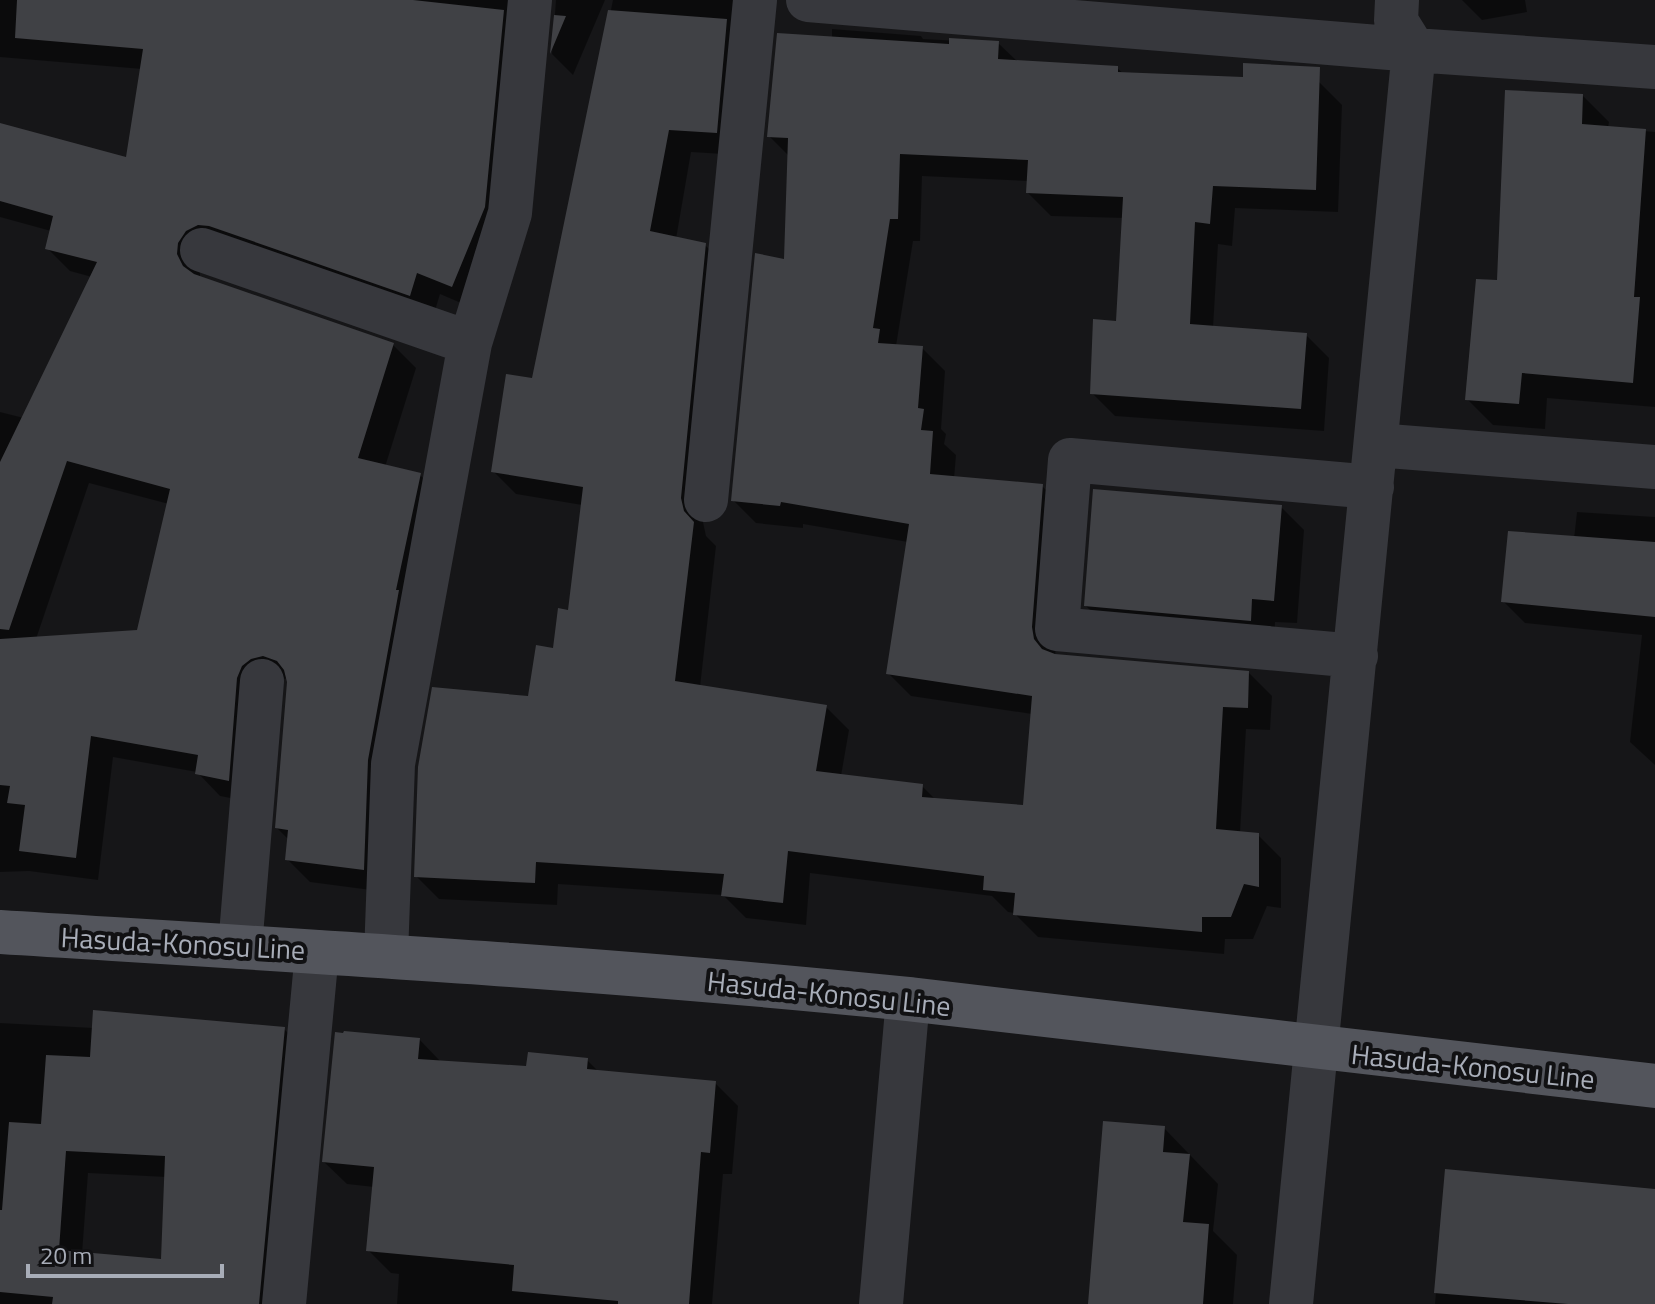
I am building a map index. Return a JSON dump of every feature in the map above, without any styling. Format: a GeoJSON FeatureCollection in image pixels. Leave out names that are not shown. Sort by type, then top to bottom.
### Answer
{"type":"FeatureCollection","features":[{"type":"Feature","properties":{"kind":"main road","name":"Hasuda-Konosu Line"},"geometry":{"type":"LineString","coordinates":[[0,932],[386,955],[908,999],[1655,1086]]}},
{"type":"Feature","properties":{"kind":"street"},"geometry":{"type":"LineString","coordinates":[[386,955],[393,764],[470,343],[510,213],[530,0]]}},
{"type":"Feature","properties":{"kind":"street"},"geometry":{"type":"LineString","coordinates":[[706,500],[755,0]]}},
{"type":"Feature","properties":{"kind":"street"},"geometry":{"type":"LineString","coordinates":[[808,0],[1655,67]]}},
{"type":"Feature","properties":{"kind":"street"},"geometry":{"type":"LineString","coordinates":[[1291,1304],[1414,50],[1396,21],[1397,0]]}},
{"type":"Feature","properties":{"kind":"street"},"geometry":{"type":"LineString","coordinates":[[202,250],[470,343]]}},
{"type":"Feature","properties":{"kind":"street"},"geometry":{"type":"LineString","coordinates":[[1356,656],[1057,629],[1070,460],[1655,467]]}},
{"type":"Feature","properties":{"kind":"street"},"geometry":{"type":"LineString","coordinates":[[240,947],[262,681]]}},
{"type":"Feature","properties":{"kind":"street"},"geometry":{"type":"LineString","coordinates":[[284,1304],[317,952]]}},
{"type":"Feature","properties":{"kind":"street"},"geometry":{"type":"LineString","coordinates":[[881,1304],[908,999]]}},
{"type":"Feature","properties":{"kind":"building"},"geometry":{"type":"Polygon","coordinates":[[[17,0],[413,0],[504,10],[485,207],[452,287],[417,273],[410,296],[209,226],[198,225],[186,231],[178,243],[177,254],[183,266],[194,274],[394,343],[358,458],[421,473],[396,590],[399,590],[368,760],[364,870],[285,860],[288,830],[275,828],[287,682],[284,670],[277,661],[263,656],[251,659],[242,666],[237,678],[229,781],[195,774],[198,755],[91,736],[76,858],[19,851],[25,805],[7,803],[10,786],[0,785],[0,639],[137,630],[170,489],[67,461],[9,630],[0,629],[0,462],[97,262],[45,249],[53,216],[0,201],[0,123],[126,157],[143,49],[15,38],[17,0]]]}},
{"type":"Feature","properties":{"kind":"building"},"geometry":{"type":"Polygon","coordinates":[[[608,10],[727,19],[717,133],[669,130],[650,231],[706,243],[681,498],[684,511],[694,522],[675,681],[827,705],[816,771],[923,784],[922,797],[1023,805],[1032,696],[886,674],[909,524],[781,502],[780,506],[731,501],[755,253],[784,259],[788,138],[767,137],[777,33],[949,44],[949,38],[999,41],[998,59],[1118,66],[1118,72],[1243,77],[1243,63],[1320,67],[1316,190],[1213,186],[1210,224],[1195,222],[1190,324],[1307,333],[1301,409],[1090,394],[1093,319],[1116,321],[1123,197],[1026,193],[1028,160],[900,154],[898,219],[890,219],[873,328],[880,329],[878,343],[923,346],[918,408],[924,409],[921,430],[933,431],[930,474],[1043,484],[1032,627],[1034,639],[1042,649],[1055,654],[1249,671],[1248,708],[1223,707],[1216,829],[1259,833],[1259,887],[1244,884],[1231,917],[1202,917],[1202,932],[1013,915],[1015,893],[983,890],[984,876],[788,851],[783,903],[721,896],[724,874],[536,862],[535,883],[414,877],[418,767],[432,687],[528,696],[536,645],[553,648],[558,608],[568,610],[583,487],[491,472],[506,374],[532,378],[608,10]]]}},
{"type":"Feature","properties":{"kind":"building"},"geometry":{"type":"Polygon","coordinates":[[[554,15],[566,16],[550,54],[554,15]]]}},
{"type":"Feature","properties":{"kind":"building"},"geometry":{"type":"Polygon","coordinates":[[[1505,90],[1583,94],[1582,124],[1646,129],[1634,297],[1640,297],[1633,383],[1522,373],[1519,404],[1465,400],[1476,279],[1497,280],[1505,90]]]}},
{"type":"Feature","properties":{"kind":"building"},"geometry":{"type":"Polygon","coordinates":[[[1093,489],[1282,505],[1274,601],[1252,599],[1251,621],[1084,606],[1093,489]]]}},
{"type":"Feature","properties":{"kind":"building"},"geometry":{"type":"Polygon","coordinates":[[[1508,531],[1655,542],[1655,617],[1501,602],[1508,531]]]}},
{"type":"Feature","properties":{"kind":"building"},"geometry":{"type":"Polygon","coordinates":[[[93,1010],[285,1027],[259,1304],[52,1304],[53,1297],[0,1292],[0,1210],[9,1122],[41,1124],[46,1055],[90,1057],[93,1010]],[[66,1151],[59,1250],[161,1259],[165,1156],[66,1151]]]}},
{"type":"Feature","properties":{"kind":"building"},"geometry":{"type":"Polygon","coordinates":[[[335,1032],[420,1038],[418,1059],[526,1066],[528,1052],[588,1058],[587,1069],[716,1081],[710,1153],[701,1152],[689,1304],[618,1304],[618,1301],[512,1291],[514,1265],[366,1251],[374,1167],[322,1162],[335,1032]]]}},
{"type":"Feature","properties":{"kind":"building"},"geometry":{"type":"Polygon","coordinates":[[[1103,1121],[1165,1126],[1163,1152],[1190,1154],[1183,1222],[1209,1224],[1203,1304],[1088,1304],[1103,1121]]]}},
{"type":"Feature","properties":{"kind":"building"},"geometry":{"type":"Polygon","coordinates":[[[1445,1169],[1655,1189],[1655,1304],[1568,1304],[1434,1293],[1445,1169]]]}}]}
